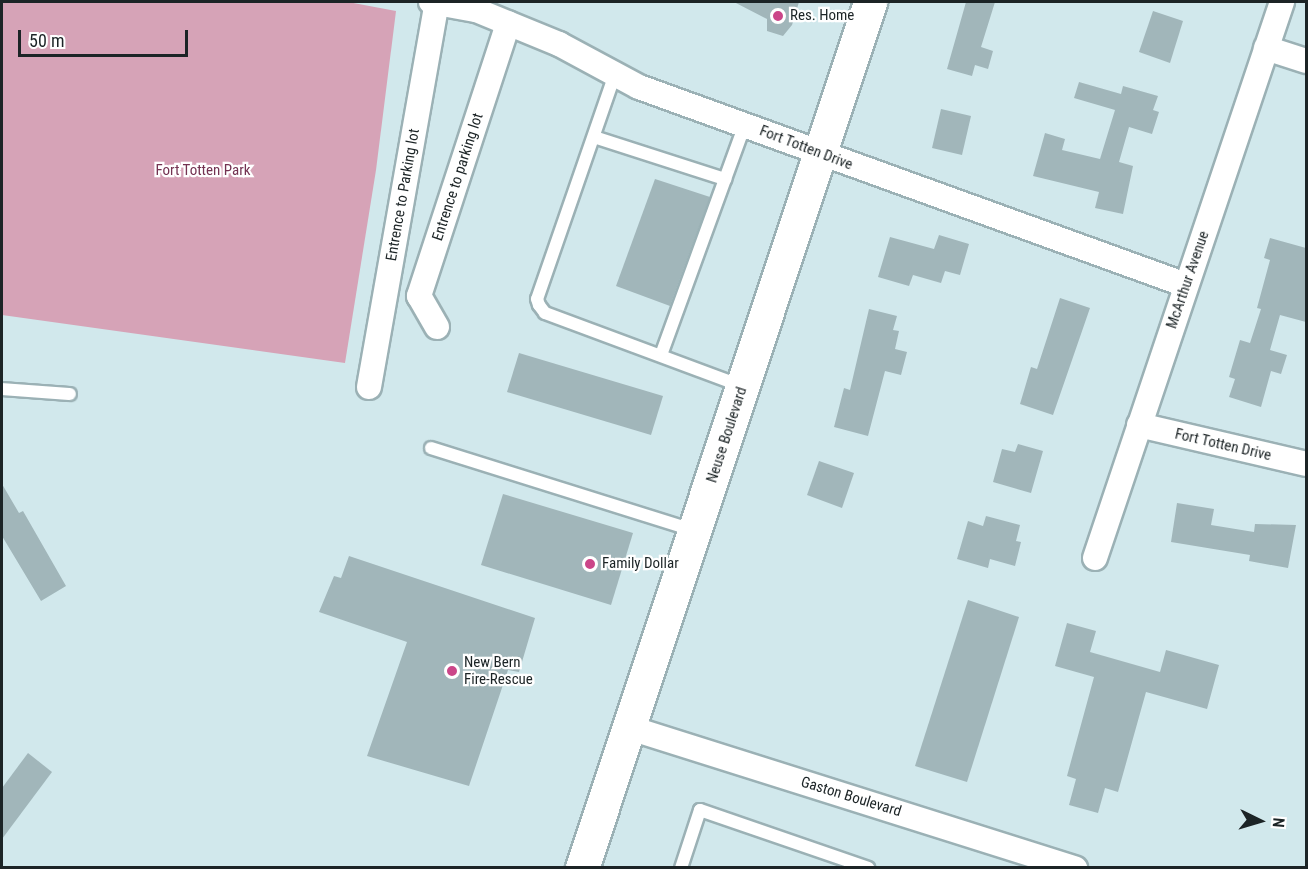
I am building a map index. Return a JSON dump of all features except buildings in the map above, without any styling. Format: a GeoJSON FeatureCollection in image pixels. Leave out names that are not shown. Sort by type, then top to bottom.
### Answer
{"type":"FeatureCollection","features":[{"type":"Feature","properties":{"kind":"main road","name":"Neuse Boulevard"},"geometry":{"type":"LineString","coordinates":[[582,867],[627,727],[696,531],[870,2]]}},
{"type":"Feature","properties":{"kind":"street","name":"Fort Totten Drive"},"geometry":{"type":"LineString","coordinates":[[434,2],[496,13],[639,87],[745,124],[821,155],[1186,285]]}},
{"type":"Feature","properties":{"kind":"street","name":"Entrence to Parking lot"},"geometry":{"type":"LineString","coordinates":[[369,387],[434,2]]}},
{"type":"Feature","properties":{"kind":"street","name":"McArthur Avenue"},"geometry":{"type":"LineString","coordinates":[[1095,558],[1282,2]]}},
{"type":"Feature","properties":{"kind":"street","name":"Entrence to parking lot"},"geometry":{"type":"LineString","coordinates":[[437,327],[418,296],[496,13]]}},
{"type":"Feature","properties":{"kind":"street"},"geometry":{"type":"LineString","coordinates":[[1266,48],[1306,61]]}},
{"type":"Feature","properties":{"kind":"street","name":"Fort Totten Drive"},"geometry":{"type":"LineString","coordinates":[[1139,425],[1306,464]]}},
{"type":"Feature","properties":{"kind":"street","name":"Gaston Boulevard"},"geometry":{"type":"LineString","coordinates":[[627,727],[1075,867]]}},
{"type":"Feature","properties":{"kind":"lane"},"geometry":{"type":"LineString","coordinates":[[615,74],[537,299],[539,305],[545,313],[742,386]]}},
{"type":"Feature","properties":{"kind":"lane"},"geometry":{"type":"LineString","coordinates":[[661,355],[745,124]]}},
{"type":"Feature","properties":{"kind":"lane"},"geometry":{"type":"LineString","coordinates":[[594,137],[724,179]]}},
{"type":"Feature","properties":{"kind":"lane"},"geometry":{"type":"LineString","coordinates":[[2,389],[70,394]]}},
{"type":"Feature","properties":{"kind":"lane"},"geometry":{"type":"LineString","coordinates":[[431,448],[696,531]]}},
{"type":"Feature","properties":{"kind":"lane"},"geometry":{"type":"LineString","coordinates":[[681,867],[700,810],[868,867]]}},
{"type":"Feature","properties":{"kind":"green space","name":"Fort Totten Park"},"geometry":{"type":"Polygon","coordinates":[[[2,2],[348,2],[396,11],[376,170],[345,363],[2,315],[2,2]]]}},
{"type":"Feature","properties":{"kind":"place","name":"Res. Home"},"geometry":{"type":"Point","coordinates":[778,16]}},
{"type":"Feature","properties":{"kind":"place","name":"Family Dollar"},"geometry":{"type":"Point","coordinates":[590,564]}},
{"type":"Feature","properties":{"kind":"place","name":"New Bern Fire-Rescue"},"geometry":{"type":"Point","coordinates":[452,671]}}]}
